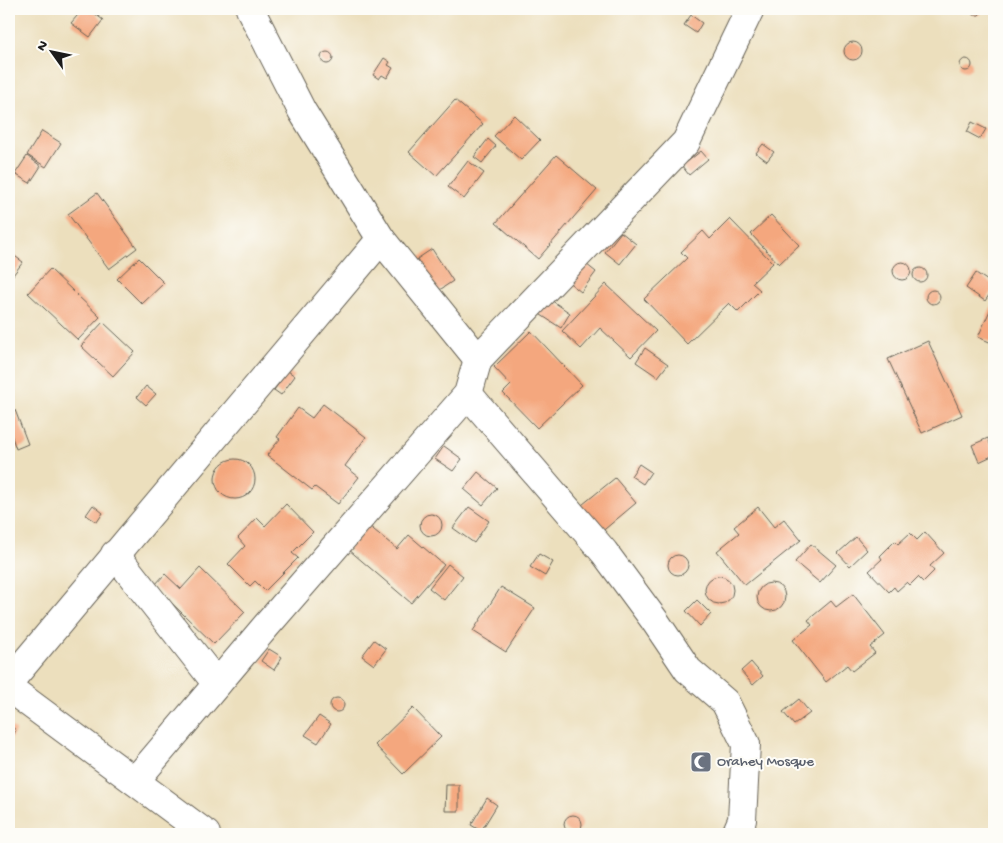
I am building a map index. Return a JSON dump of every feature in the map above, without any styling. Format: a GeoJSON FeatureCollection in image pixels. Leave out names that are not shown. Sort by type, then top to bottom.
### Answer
{"type":"FeatureCollection","features":[{"type":"Feature","properties":{"kind":"street"},"geometry":{"type":"LineString","coordinates":[[250,9],[302,111],[380,239],[478,359]]}},
{"type":"Feature","properties":{"kind":"street"},"geometry":{"type":"LineString","coordinates":[[135,781],[216,684],[468,394],[478,359],[686,142],[750,9]]}},
{"type":"Feature","properties":{"kind":"street"},"geometry":{"type":"LineString","coordinates":[[9,682],[380,239]]}},
{"type":"Feature","properties":{"kind":"street"},"geometry":{"type":"LineString","coordinates":[[468,394],[604,552],[688,670],[725,702],[746,744],[742,820],[736,834]]}},
{"type":"Feature","properties":{"kind":"street"},"geometry":{"type":"LineString","coordinates":[[115,554],[216,684]]}},
{"type":"Feature","properties":{"kind":"street"},"geometry":{"type":"LineString","coordinates":[[9,688],[206,834]]}},
{"type":"Feature","properties":{"kind":"building"},"geometry":{"type":"Polygon","coordinates":[[[83,9],[89,9],[103,20],[90,37],[71,23],[83,9]]]}},
{"type":"Feature","properties":{"kind":"building"},"geometry":{"type":"Polygon","coordinates":[[[968,9],[985,9],[979,15],[973,15],[968,9]]]}},
{"type":"Feature","properties":{"kind":"building"},"geometry":{"type":"Polygon","coordinates":[[[691,15],[702,23],[696,33],[684,25],[691,15]]]}},
{"type":"Feature","properties":{"kind":"building"},"geometry":{"type":"Polygon","coordinates":[[[853,42],[859,45],[862,51],[859,57],[853,60],[847,57],[844,51],[847,45],[853,42]]]}},
{"type":"Feature","properties":{"kind":"building"},"geometry":{"type":"Polygon","coordinates":[[[329,52],[332,53],[332,63],[325,64],[322,63],[321,56],[322,53],[329,52]]]}},
{"type":"Feature","properties":{"kind":"building"},"geometry":{"type":"Polygon","coordinates":[[[384,58],[390,62],[388,65],[393,68],[387,78],[382,75],[379,79],[373,75],[384,58]]]}},
{"type":"Feature","properties":{"kind":"building"},"geometry":{"type":"Polygon","coordinates":[[[968,59],[971,60],[971,70],[964,71],[961,70],[960,63],[961,60],[968,59]]]}},
{"type":"Feature","properties":{"kind":"building"},"geometry":{"type":"Polygon","coordinates":[[[455,100],[483,124],[436,176],[409,152],[455,100]]]}},
{"type":"Feature","properties":{"kind":"building"},"geometry":{"type":"Polygon","coordinates":[[[514,115],[540,140],[521,160],[494,136],[514,115]]]}},
{"type":"Feature","properties":{"kind":"building"},"geometry":{"type":"Polygon","coordinates":[[[972,122],[986,129],[980,139],[967,132],[972,122]]]}},
{"type":"Feature","properties":{"kind":"building"},"geometry":{"type":"Polygon","coordinates":[[[42,131],[61,143],[46,167],[27,155],[42,131]]]}},
{"type":"Feature","properties":{"kind":"building"},"geometry":{"type":"Polygon","coordinates":[[[488,139],[496,146],[482,163],[474,157],[488,139]]]}},
{"type":"Feature","properties":{"kind":"building"},"geometry":{"type":"Polygon","coordinates":[[[763,144],[774,152],[767,161],[756,153],[763,144]]]}},
{"type":"Feature","properties":{"kind":"building"},"geometry":{"type":"Polygon","coordinates":[[[701,151],[708,159],[689,175],[682,166],[701,151]]]}},
{"type":"Feature","properties":{"kind":"building"},"geometry":{"type":"Polygon","coordinates":[[[556,155],[597,190],[538,259],[496,223],[556,155]]]}},
{"type":"Feature","properties":{"kind":"building"},"geometry":{"type":"Polygon","coordinates":[[[27,156],[41,166],[30,183],[15,174],[27,156]]]}},
{"type":"Feature","properties":{"kind":"building"},"geometry":{"type":"Polygon","coordinates":[[[468,161],[484,173],[464,199],[448,187],[468,161]]]}},
{"type":"Feature","properties":{"kind":"building"},"geometry":{"type":"Polygon","coordinates":[[[97,193],[137,248],[109,269],[68,214],[97,193]]]}},
{"type":"Feature","properties":{"kind":"building"},"geometry":{"type":"Polygon","coordinates":[[[771,215],[799,245],[779,264],[751,234],[771,215]]]}},
{"type":"Feature","properties":{"kind":"building"},"geometry":{"type":"Polygon","coordinates":[[[730,219],[773,263],[752,283],[760,290],[738,312],[729,303],[687,344],[644,299],[687,258],[681,252],[703,231],[710,239],[730,219]]]}},
{"type":"Feature","properties":{"kind":"building"},"geometry":{"type":"Polygon","coordinates":[[[621,232],[636,244],[620,264],[605,252],[621,232]]]}},
{"type":"Feature","properties":{"kind":"building"},"geometry":{"type":"Polygon","coordinates":[[[432,249],[453,281],[438,291],[417,259],[432,249]]]}},
{"type":"Feature","properties":{"kind":"building"},"geometry":{"type":"Polygon","coordinates":[[[9,252],[23,262],[13,275],[9,271],[9,252]]]}},
{"type":"Feature","properties":{"kind":"building"},"geometry":{"type":"Polygon","coordinates":[[[139,258],[164,283],[142,304],[117,279],[139,258]]]}},
{"type":"Feature","properties":{"kind":"building"},"geometry":{"type":"Polygon","coordinates":[[[581,260],[596,272],[581,292],[566,280],[581,260]]]}},
{"type":"Feature","properties":{"kind":"building"},"geometry":{"type":"Polygon","coordinates":[[[902,262],[908,265],[911,271],[908,277],[902,280],[896,277],[893,271],[896,265],[902,262]]]}},
{"type":"Feature","properties":{"kind":"building"},"geometry":{"type":"Polygon","coordinates":[[[920,268],[925,270],[927,275],[925,280],[920,282],[915,280],[913,275],[915,270],[920,268]]]}},
{"type":"Feature","properties":{"kind":"building"},"geometry":{"type":"Polygon","coordinates":[[[50,269],[100,317],[78,340],[28,293],[50,269]]]}},
{"type":"Feature","properties":{"kind":"building"},"geometry":{"type":"Polygon","coordinates":[[[976,273],[994,285],[985,301],[966,288],[976,273]]]}},
{"type":"Feature","properties":{"kind":"building"},"geometry":{"type":"Polygon","coordinates":[[[606,284],[656,331],[631,357],[600,328],[581,349],[562,331],[606,284]]]}},
{"type":"Feature","properties":{"kind":"building"},"geometry":{"type":"Polygon","coordinates":[[[933,290],[938,292],[940,297],[938,302],[933,304],[928,302],[926,297],[928,292],[933,290]]]}},
{"type":"Feature","properties":{"kind":"building"},"geometry":{"type":"Polygon","coordinates":[[[548,298],[570,313],[561,328],[538,313],[548,298]]]}},
{"type":"Feature","properties":{"kind":"building"},"geometry":{"type":"Polygon","coordinates":[[[992,306],[994,306],[994,344],[978,337],[992,306]]]}},
{"type":"Feature","properties":{"kind":"building"},"geometry":{"type":"Polygon","coordinates":[[[103,322],[135,352],[113,376],[81,346],[103,322]]]}},
{"type":"Feature","properties":{"kind":"building"},"geometry":{"type":"Polygon","coordinates":[[[531,331],[582,385],[537,428],[503,393],[511,385],[494,367],[531,331]]]}},
{"type":"Feature","properties":{"kind":"building"},"geometry":{"type":"Polygon","coordinates":[[[928,341],[962,415],[922,433],[888,359],[928,341]]]}},
{"type":"Feature","properties":{"kind":"building"},"geometry":{"type":"Polygon","coordinates":[[[645,348],[668,364],[658,377],[636,362],[645,348]]]}},
{"type":"Feature","properties":{"kind":"building"},"geometry":{"type":"Polygon","coordinates":[[[288,371],[295,376],[281,395],[274,390],[288,371]]]}},
{"type":"Feature","properties":{"kind":"building"},"geometry":{"type":"Polygon","coordinates":[[[146,386],[156,394],[146,405],[137,397],[146,386]]]}},
{"type":"Feature","properties":{"kind":"building"},"geometry":{"type":"Polygon","coordinates":[[[323,404],[366,437],[345,466],[359,477],[338,504],[315,487],[312,490],[267,455],[280,439],[277,437],[298,408],[312,418],[323,404]]]}},
{"type":"Feature","properties":{"kind":"building"},"geometry":{"type":"Polygon","coordinates":[[[15,410],[28,444],[16,449],[9,428],[9,412],[15,410]]]}},
{"type":"Feature","properties":{"kind":"building"},"geometry":{"type":"Polygon","coordinates":[[[988,438],[994,455],[979,462],[972,445],[988,438]]]}},
{"type":"Feature","properties":{"kind":"building"},"geometry":{"type":"Polygon","coordinates":[[[444,446],[462,459],[453,471],[435,459],[444,446]]]}},
{"type":"Feature","properties":{"kind":"building"},"geometry":{"type":"Polygon","coordinates":[[[239,459],[246,462],[252,468],[255,479],[254,487],[246,496],[239,499],[231,499],[224,496],[216,487],[215,475],[218,468],[227,460],[239,459]]]}},
{"type":"Feature","properties":{"kind":"building"},"geometry":{"type":"Polygon","coordinates":[[[639,464],[651,472],[643,484],[631,476],[639,464]]]}},
{"type":"Feature","properties":{"kind":"building"},"geometry":{"type":"Polygon","coordinates":[[[478,472],[497,488],[483,505],[464,489],[478,472]]]}},
{"type":"Feature","properties":{"kind":"building"},"geometry":{"type":"Polygon","coordinates":[[[615,478],[636,503],[599,534],[577,509],[615,478]]]}},
{"type":"Feature","properties":{"kind":"building"},"geometry":{"type":"Polygon","coordinates":[[[286,504],[313,532],[292,553],[298,558],[265,591],[255,581],[250,586],[228,564],[245,546],[238,538],[257,518],[265,526],[286,504]]]}},
{"type":"Feature","properties":{"kind":"building"},"geometry":{"type":"Polygon","coordinates":[[[93,505],[103,513],[97,522],[86,515],[93,505]]]}},
{"type":"Feature","properties":{"kind":"building"},"geometry":{"type":"Polygon","coordinates":[[[469,507],[489,521],[474,543],[453,528],[469,507]]]}},
{"type":"Feature","properties":{"kind":"building"},"geometry":{"type":"Polygon","coordinates":[[[758,507],[774,527],[784,519],[801,540],[745,585],[717,551],[739,533],[734,527],[758,507]]]}},
{"type":"Feature","properties":{"kind":"building"},"geometry":{"type":"Polygon","coordinates":[[[431,514],[441,521],[442,525],[435,535],[431,536],[421,529],[420,525],[427,515],[431,514]]]}},
{"type":"Feature","properties":{"kind":"building"},"geometry":{"type":"Polygon","coordinates":[[[368,525],[397,549],[409,535],[444,565],[411,603],[348,549],[368,525]]]}},
{"type":"Feature","properties":{"kind":"building"},"geometry":{"type":"Polygon","coordinates":[[[925,532],[944,553],[930,566],[934,571],[923,582],[918,577],[910,585],[907,582],[897,591],[894,587],[889,592],[869,571],[882,559],[880,556],[895,541],[898,544],[910,533],[917,540],[925,532]]]}},
{"type":"Feature","properties":{"kind":"building"},"geometry":{"type":"Polygon","coordinates":[[[856,537],[867,550],[850,566],[838,553],[856,537]]]}},
{"type":"Feature","properties":{"kind":"building"},"geometry":{"type":"Polygon","coordinates":[[[811,544],[836,565],[820,583],[795,562],[811,544]]]}},
{"type":"Feature","properties":{"kind":"building"},"geometry":{"type":"Polygon","coordinates":[[[539,554],[553,562],[545,576],[530,567],[539,554]]]}},
{"type":"Feature","properties":{"kind":"building"},"geometry":{"type":"Polygon","coordinates":[[[678,555],[685,558],[688,565],[685,572],[678,575],[671,572],[668,565],[671,558],[678,555]]]}},
{"type":"Feature","properties":{"kind":"building"},"geometry":{"type":"Polygon","coordinates":[[[448,564],[463,576],[444,600],[429,588],[448,564]]]}},
{"type":"Feature","properties":{"kind":"building"},"geometry":{"type":"Polygon","coordinates":[[[200,568],[245,612],[214,644],[154,586],[165,574],[181,589],[200,568]]]}},
{"type":"Feature","properties":{"kind":"building"},"geometry":{"type":"Polygon","coordinates":[[[719,576],[729,580],[733,590],[729,600],[719,604],[709,600],[705,590],[709,580],[719,576]]]}},
{"type":"Feature","properties":{"kind":"building"},"geometry":{"type":"Polygon","coordinates":[[[771,583],[781,587],[785,597],[781,607],[771,611],[761,607],[757,597],[761,587],[771,583]]]}},
{"type":"Feature","properties":{"kind":"building"},"geometry":{"type":"Polygon","coordinates":[[[501,587],[535,608],[506,652],[473,631],[501,587]]]}},
{"type":"Feature","properties":{"kind":"building"},"geometry":{"type":"Polygon","coordinates":[[[853,594],[885,635],[870,647],[875,653],[852,671],[847,665],[826,682],[793,640],[812,625],[808,620],[831,601],[836,607],[853,594]]]}},
{"type":"Feature","properties":{"kind":"building"},"geometry":{"type":"Polygon","coordinates":[[[697,600],[711,614],[700,626],[686,611],[697,600]]]}},
{"type":"Feature","properties":{"kind":"building"},"geometry":{"type":"Polygon","coordinates":[[[374,640],[386,649],[374,665],[362,656],[374,640]]]}},
{"type":"Feature","properties":{"kind":"building"},"geometry":{"type":"Polygon","coordinates":[[[269,649],[282,657],[274,670],[261,661],[269,649]]]}},
{"type":"Feature","properties":{"kind":"building"},"geometry":{"type":"Polygon","coordinates":[[[751,662],[763,676],[753,685],[741,671],[751,662]]]}},
{"type":"Feature","properties":{"kind":"building"},"geometry":{"type":"Polygon","coordinates":[[[337,698],[342,700],[344,705],[342,710],[337,712],[332,710],[330,705],[332,700],[337,698]]]}},
{"type":"Feature","properties":{"kind":"building"},"geometry":{"type":"Polygon","coordinates":[[[799,699],[810,713],[794,725],[783,712],[799,699]]]}},
{"type":"Feature","properties":{"kind":"building"},"geometry":{"type":"Polygon","coordinates":[[[413,708],[441,737],[403,774],[375,745],[413,708]]]}},
{"type":"Feature","properties":{"kind":"building"},"geometry":{"type":"Polygon","coordinates":[[[319,716],[331,724],[318,743],[305,735],[319,716]]]}},
{"type":"Feature","properties":{"kind":"building"},"geometry":{"type":"Polygon","coordinates":[[[10,726],[16,730],[9,742],[9,728],[10,726]]]}},
{"type":"Feature","properties":{"kind":"building"},"geometry":{"type":"Polygon","coordinates":[[[446,785],[459,785],[459,811],[445,811],[446,785]]]}},
{"type":"Feature","properties":{"kind":"building"},"geometry":{"type":"Polygon","coordinates":[[[487,798],[497,805],[481,831],[471,825],[487,798]]]}},
{"type":"Feature","properties":{"kind":"building"},"geometry":{"type":"Polygon","coordinates":[[[569,815],[577,815],[582,820],[580,831],[569,833],[564,828],[564,820],[569,815]]]}},
{"type":"Feature","properties":{"kind":"place","name":"Orahey Mosque"},"geometry":{"type":"Point","coordinates":[701,762]}}]}
